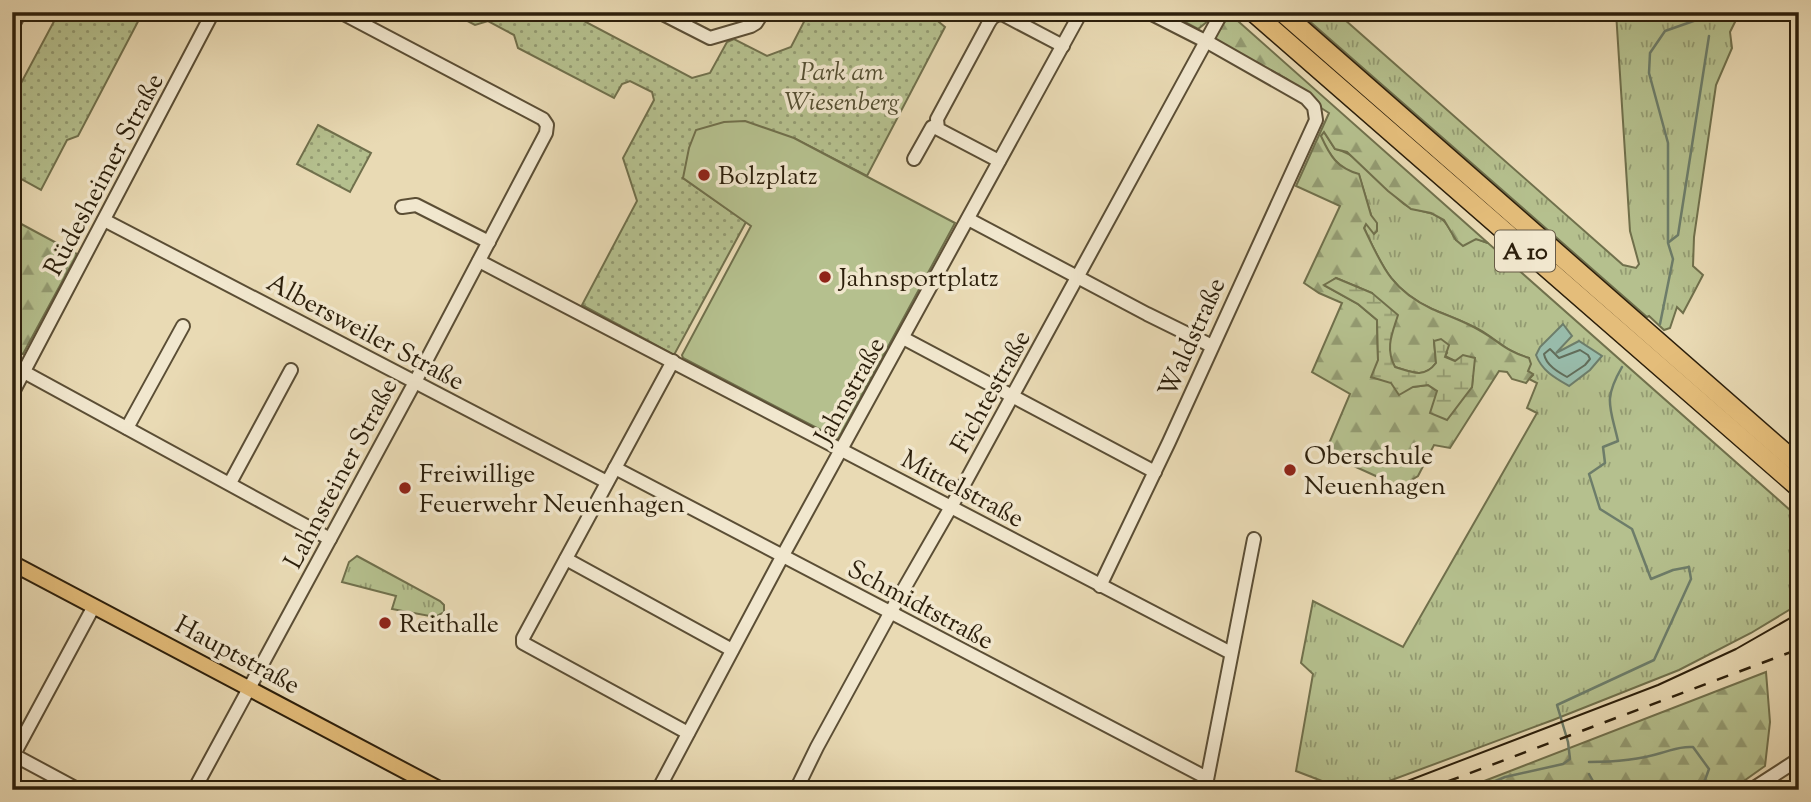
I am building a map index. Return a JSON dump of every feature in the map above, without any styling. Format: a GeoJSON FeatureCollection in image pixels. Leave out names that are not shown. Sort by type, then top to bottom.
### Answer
{"type":"FeatureCollection","features":[{"type":"Feature","properties":{"kind":"highway","name":"A 10"},"geometry":{"type":"LineString","coordinates":[[1253,12],[1799,488]]}},
{"type":"Feature","properties":{"kind":"highway","name":"A 10"},"geometry":{"type":"LineString","coordinates":[[1282,12],[1799,465]]}},
{"type":"Feature","properties":{"kind":"main road","name":"Hauptstraße"},"geometry":{"type":"LineString","coordinates":[[12,563],[441,790]]}},
{"type":"Feature","properties":{"kind":"street"},"geometry":{"type":"LineString","coordinates":[[12,27],[20,12]]}},
{"type":"Feature","properties":{"kind":"street","name":"Rüdesheimer Straße"},"geometry":{"type":"LineString","coordinates":[[12,394],[213,12]]}},
{"type":"Feature","properties":{"kind":"street","name":"Lahnsteiner Straße"},"geometry":{"type":"LineString","coordinates":[[194,790],[415,382],[546,133],[547,125],[542,119],[340,12]]}},
{"type":"Feature","properties":{"kind":"street"},"geometry":{"type":"LineString","coordinates":[[667,14],[710,38],[751,26],[762,12]]}},
{"type":"Feature","properties":{"kind":"street","name":"Jahnstraße"},"geometry":{"type":"LineString","coordinates":[[658,790],[782,557],[1081,12]]}},
{"type":"Feature","properties":{"kind":"street"},"geometry":{"type":"LineString","coordinates":[[1148,12],[1207,41]]}},
{"type":"Feature","properties":{"kind":"street","name":"Fichtestraße"},"geometry":{"type":"LineString","coordinates":[[796,790],[890,613],[951,508],[1222,12]]}},
{"type":"Feature","properties":{"kind":"street"},"geometry":{"type":"LineString","coordinates":[[999,161],[938,129],[936,125],[973,51],[996,14],[1002,13],[1063,46]]}},
{"type":"Feature","properties":{"kind":"street","name":"Waldstraße"},"geometry":{"type":"LineString","coordinates":[[1100,586],[1316,120],[1314,107],[1306,98],[1207,41]]}},
{"type":"Feature","properties":{"kind":"street"},"geometry":{"type":"LineString","coordinates":[[914,159],[932,127],[936,125]]}},
{"type":"Feature","properties":{"kind":"street"},"geometry":{"type":"LineString","coordinates":[[402,207],[416,205],[489,243]]}},
{"type":"Feature","properties":{"kind":"street","name":"Albersweiler Straße"},"geometry":{"type":"LineString","coordinates":[[104,219],[607,482]]}},
{"type":"Feature","properties":{"kind":"street"},"geometry":{"type":"LineString","coordinates":[[968,219],[1212,346]]}},
{"type":"Feature","properties":{"kind":"street","name":"Mittelstraße"},"geometry":{"type":"LineString","coordinates":[[479,261],[1231,653]]}},
{"type":"Feature","properties":{"kind":"street"},"geometry":{"type":"LineString","coordinates":[[127,428],[183,326]]}},
{"type":"Feature","properties":{"kind":"street"},"geometry":{"type":"LineString","coordinates":[[903,338],[1155,472]]}},
{"type":"Feature","properties":{"kind":"street"},"geometry":{"type":"LineString","coordinates":[[673,361],[523,638],[523,643],[688,733]]}},
{"type":"Feature","properties":{"kind":"street"},"geometry":{"type":"LineString","coordinates":[[230,483],[291,370]]}},
{"type":"Feature","properties":{"kind":"street"},"geometry":{"type":"LineString","coordinates":[[24,372],[330,539]]}},
{"type":"Feature","properties":{"kind":"street","name":"Schmidtstraße"},"geometry":{"type":"LineString","coordinates":[[615,468],[1206,784]]}},
{"type":"Feature","properties":{"kind":"street"},"geometry":{"type":"LineString","coordinates":[[1206,784],[1254,539]]}},
{"type":"Feature","properties":{"kind":"street"},"geometry":{"type":"LineString","coordinates":[[566,559],[733,650]]}},
{"type":"Feature","properties":{"kind":"street"},"geometry":{"type":"LineString","coordinates":[[79,790],[13,756],[94,606]]}},
{"type":"Feature","properties":{"kind":"street"},"geometry":{"type":"LineString","coordinates":[[1751,790],[1770,784],[1794,761]]}},
{"type":"Feature","properties":{"kind":"green space"},"geometry":{"type":"Polygon","coordinates":[[[59,12],[143,12],[78,136],[67,140],[41,190],[12,174],[12,100],[59,12]]]}},
{"type":"Feature","properties":{"kind":"green space","name":"Park am Wiesenberg"},"geometry":{"type":"Polygon","coordinates":[[[450,12],[567,12],[692,78],[710,73],[727,42],[734,39],[767,56],[791,47],[809,12],[927,12],[945,27],[867,176],[794,138],[683,178],[746,222],[674,355],[582,305],[637,201],[623,158],[654,100],[652,92],[630,81],[622,84],[614,98],[518,48],[514,35],[488,21],[475,25],[450,12]]]}},
{"type":"Feature","properties":{"kind":"green space"},"geometry":{"type":"Polygon","coordinates":[[[1166,12],[1214,12],[1198,29],[1166,12]]]}},
{"type":"Feature","properties":{"kind":"green space"},"geometry":{"type":"Polygon","coordinates":[[[1299,12],[1336,12],[1623,265],[1636,268],[1639,264],[1630,231],[1616,12],[1740,12],[1730,32],[1732,48],[1716,85],[1694,237],[1693,266],[1703,275],[1683,313],[1677,307],[1670,328],[1664,330],[1647,317],[1299,12]]]}},
{"type":"Feature","properties":{"kind":"green space"},"geometry":{"type":"Polygon","coordinates":[[[1230,14],[1488,243],[1476,239],[1463,246],[1456,240],[1444,220],[1431,213],[1411,209],[1347,152],[1335,149],[1324,132],[1321,136],[1335,160],[1359,174],[1371,215],[1377,223],[1377,231],[1374,234],[1366,224],[1364,228],[1389,276],[1397,285],[1418,302],[1470,325],[1509,350],[1529,358],[1531,364],[1528,371],[1533,374],[1526,383],[1512,379],[1507,372],[1499,371],[1450,448],[1434,445],[1418,476],[1400,487],[1325,453],[1350,394],[1312,372],[1342,303],[1304,283],[1340,206],[1296,186],[1329,113],[1287,79],[1214,38],[1230,14]],[[1336,278],[1325,286],[1358,304],[1377,320],[1378,360],[1413,387],[1428,385],[1437,391],[1472,387],[1474,358],[1455,361],[1445,356],[1447,353],[1434,341],[1436,363],[1427,371],[1417,373],[1395,367],[1389,356],[1372,293],[1336,278]]]}},
{"type":"Feature","properties":{"kind":"green space","name":"Jahnsportplatz"},"geometry":{"type":"Polygon","coordinates":[[[745,121],[794,138],[955,223],[838,439],[683,358],[682,355],[751,226],[683,178],[689,148],[696,130],[724,122],[745,121]]]}},
{"type":"Feature","properties":{"kind":"green space"},"geometry":{"type":"Polygon","coordinates":[[[318,125],[371,153],[350,192],[297,164],[318,125]]]}},
{"type":"Feature","properties":{"kind":"green space"},"geometry":{"type":"Polygon","coordinates":[[[1324,132],[1335,149],[1345,152],[1364,165],[1404,204],[1440,217],[1456,240],[1477,239],[1488,243],[1799,518],[1799,604],[1751,633],[1679,670],[1553,720],[1365,790],[1315,790],[1322,781],[1296,771],[1313,674],[1301,663],[1313,601],[1403,647],[1537,413],[1527,408],[1537,383],[1529,379],[1533,375],[1528,371],[1529,358],[1509,350],[1476,328],[1418,302],[1389,276],[1364,228],[1371,215],[1359,175],[1345,169],[1335,160],[1320,136],[1324,132]]]}},
{"type":"Feature","properties":{"kind":"green space"},"geometry":{"type":"Polygon","coordinates":[[[12,219],[77,254],[23,354],[12,351],[12,219]]]}},
{"type":"Feature","properties":{"kind":"green space"},"geometry":{"type":"Polygon","coordinates":[[[1336,278],[1372,293],[1398,315],[1390,347],[1395,367],[1417,373],[1427,371],[1436,363],[1434,341],[1441,339],[1449,345],[1445,357],[1455,361],[1463,355],[1475,358],[1472,387],[1447,420],[1430,413],[1437,391],[1428,385],[1413,387],[1399,395],[1391,383],[1371,377],[1378,360],[1377,320],[1358,304],[1324,285],[1336,278]]]}},
{"type":"Feature","properties":{"kind":"green space"},"geometry":{"type":"Polygon","coordinates":[[[357,556],[440,601],[444,605],[444,612],[435,617],[392,609],[396,596],[342,582],[349,562],[357,556]]]}},
{"type":"Feature","properties":{"kind":"green space"},"geometry":{"type":"Polygon","coordinates":[[[1766,672],[1770,722],[1765,766],[1731,790],[1461,790],[1766,672]]]}},
{"type":"Feature","properties":{"kind":"water"},"geometry":{"type":"Polygon","coordinates":[[[1563,324],[1572,336],[1556,353],[1579,341],[1602,356],[1590,370],[1569,386],[1545,370],[1536,355],[1540,347],[1563,324]]]}},
{"type":"Feature","properties":{"kind":"waterway"},"geometry":{"type":"LineString","coordinates":[[1660,324],[1673,259],[1668,243],[1668,143],[1649,73],[1650,53],[1665,31],[1705,17],[1709,12]]}},
{"type":"Feature","properties":{"kind":"waterway"},"geometry":{"type":"LineString","coordinates":[[1669,242],[1678,235],[1709,36]]}},
{"type":"Feature","properties":{"kind":"waterway"},"geometry":{"type":"LineString","coordinates":[[1474,790],[1505,777],[1563,764],[1570,759],[1557,705],[1654,660],[1691,579],[1689,567],[1651,579],[1632,529],[1600,509],[1589,474],[1605,463],[1603,447],[1618,441],[1610,396],[1622,367]]}},
{"type":"Feature","properties":{"kind":"waterway"},"geometry":{"type":"LineString","coordinates":[[1589,762],[1634,759],[1693,747],[1709,769],[1705,780],[1693,790]]}},
{"type":"Feature","properties":{"kind":"waterway"},"geometry":{"type":"LineString","coordinates":[[1589,774],[1598,790]]}},
{"type":"Feature","properties":{"kind":"tram line"},"geometry":{"type":"LineString","coordinates":[[1384,790],[1658,685],[1736,649],[1799,613]]}},
{"type":"Feature","properties":{"kind":"railway"},"geometry":{"type":"LineString","coordinates":[[1425,790],[1799,649]]}},
{"type":"Feature","properties":{"kind":"place","name":"Bolzplatz"},"geometry":{"type":"Point","coordinates":[704,175]}},
{"type":"Feature","properties":{"kind":"place","name":"Jahnsportplatz"},"geometry":{"type":"Point","coordinates":[825,277]}},
{"type":"Feature","properties":{"kind":"place","name":"Oberschule Neuenhagen"},"geometry":{"type":"Point","coordinates":[1290,470]}},
{"type":"Feature","properties":{"kind":"place","name":"Freiwillige Feuerwehr Neuenhagen"},"geometry":{"type":"Point","coordinates":[405,488]}},
{"type":"Feature","properties":{"kind":"place","name":"Reithalle"},"geometry":{"type":"Point","coordinates":[385,623]}}]}
